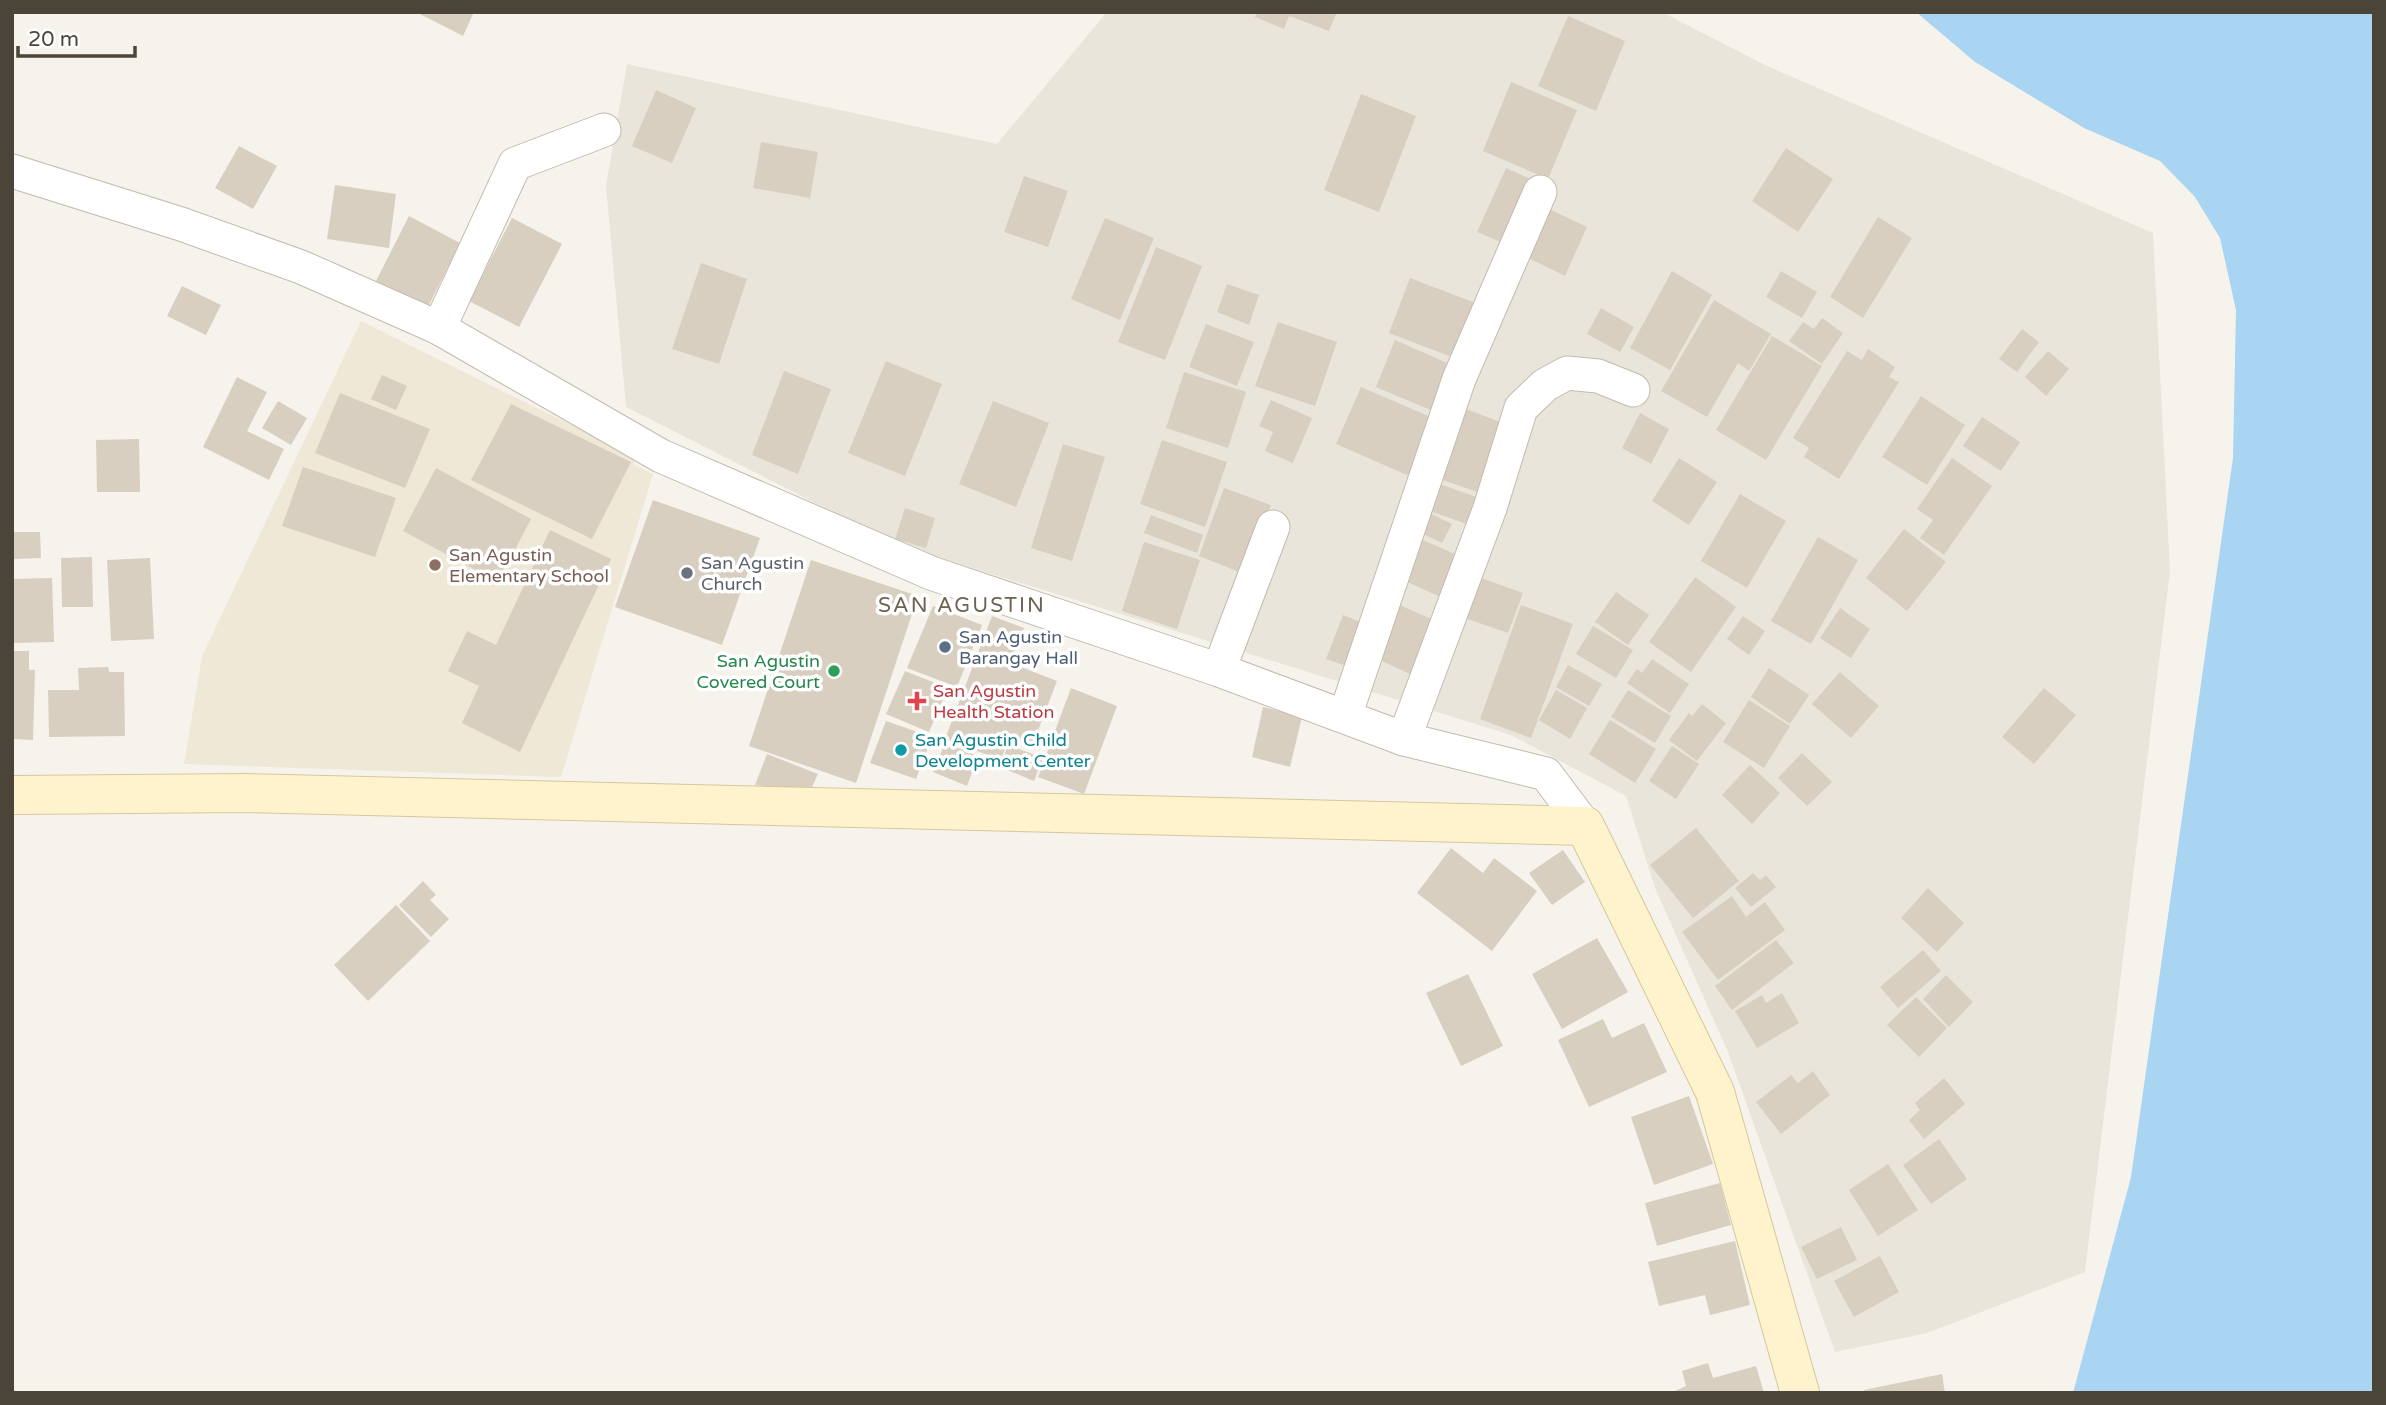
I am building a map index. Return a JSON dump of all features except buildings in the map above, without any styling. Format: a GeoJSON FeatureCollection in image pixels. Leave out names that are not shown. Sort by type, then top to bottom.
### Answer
{"type":"FeatureCollection","features":[{"type":"Feature","properties":{"kind":"main road"},"geometry":{"type":"LineString","coordinates":[[12,795],[245,793],[1585,826],[1715,1093],[1800,1393]]}},
{"type":"Feature","properties":{"kind":"street"},"geometry":{"type":"LineString","coordinates":[[439,328],[515,164],[604,130]]}},
{"type":"Feature","properties":{"kind":"street"},"geometry":{"type":"LineString","coordinates":[[12,172],[181,224],[301,267],[439,328],[661,456],[931,573],[1219,670],[1404,739],[1546,774],[1585,826]]}},
{"type":"Feature","properties":{"kind":"street"},"geometry":{"type":"LineString","coordinates":[[1345,716],[1459,379],[1540,192]]}},
{"type":"Feature","properties":{"kind":"street"},"geometry":{"type":"LineString","coordinates":[[1404,739],[1490,508],[1521,408],[1545,385],[1567,373],[1598,376],[1633,390]]}},
{"type":"Feature","properties":{"kind":"street"},"geometry":{"type":"LineString","coordinates":[[1219,670],[1273,527]]}},
{"type":"Feature","properties":{"kind":"shaded area"},"geometry":{"type":"Polygon","coordinates":[[[1107,12],[1662,12],[1765,65],[2153,233],[2170,571],[2085,1272],[1927,1333],[1835,1352],[1728,1052],[1655,888],[1626,796],[1511,735],[898,545],[626,407],[606,186],[627,64],[997,144],[1107,12]]]}},
{"type":"Feature","properties":{"kind":"shaded area","name":"San Agustin Elementary School"},"geometry":{"type":"Polygon","coordinates":[[[361,321],[636,457],[633,464],[653,474],[561,777],[184,764],[202,656],[361,321]]]}},
{"type":"Feature","properties":{"kind":"water"},"geometry":{"type":"Polygon","coordinates":[[[1916,12],[2374,12],[2374,1393],[2073,1393],[2131,1177],[2233,458],[2236,310],[2220,238],[2195,197],[2160,161],[2084,128],[1975,62],[1916,12]]]}},
{"type":"Feature","properties":{"kind":"place","name":"San Agustin Elementary School"},"geometry":{"type":"Point","coordinates":[435,565]}},
{"type":"Feature","properties":{"kind":"place","name":"San Agustin Church"},"geometry":{"type":"Point","coordinates":[687,573]}},
{"type":"Feature","properties":{"kind":"place","name":"San Agustin Barangay Hall"},"geometry":{"type":"Point","coordinates":[945,647]}},
{"type":"Feature","properties":{"kind":"place","name":"San Agustin Covered Court"},"geometry":{"type":"Point","coordinates":[834,671]}},
{"type":"Feature","properties":{"kind":"place","name":"San Agustin Health Station"},"geometry":{"type":"Point","coordinates":[917,701]}},
{"type":"Feature","properties":{"kind":"place","name":"San Agustin Child Development Center"},"geometry":{"type":"Point","coordinates":[901,750]}},
{"type":"Feature","properties":{"kind":"district","name":"SAN AGUSTIN"},"geometry":{"type":"Point","coordinates":[962,605]}}]}
